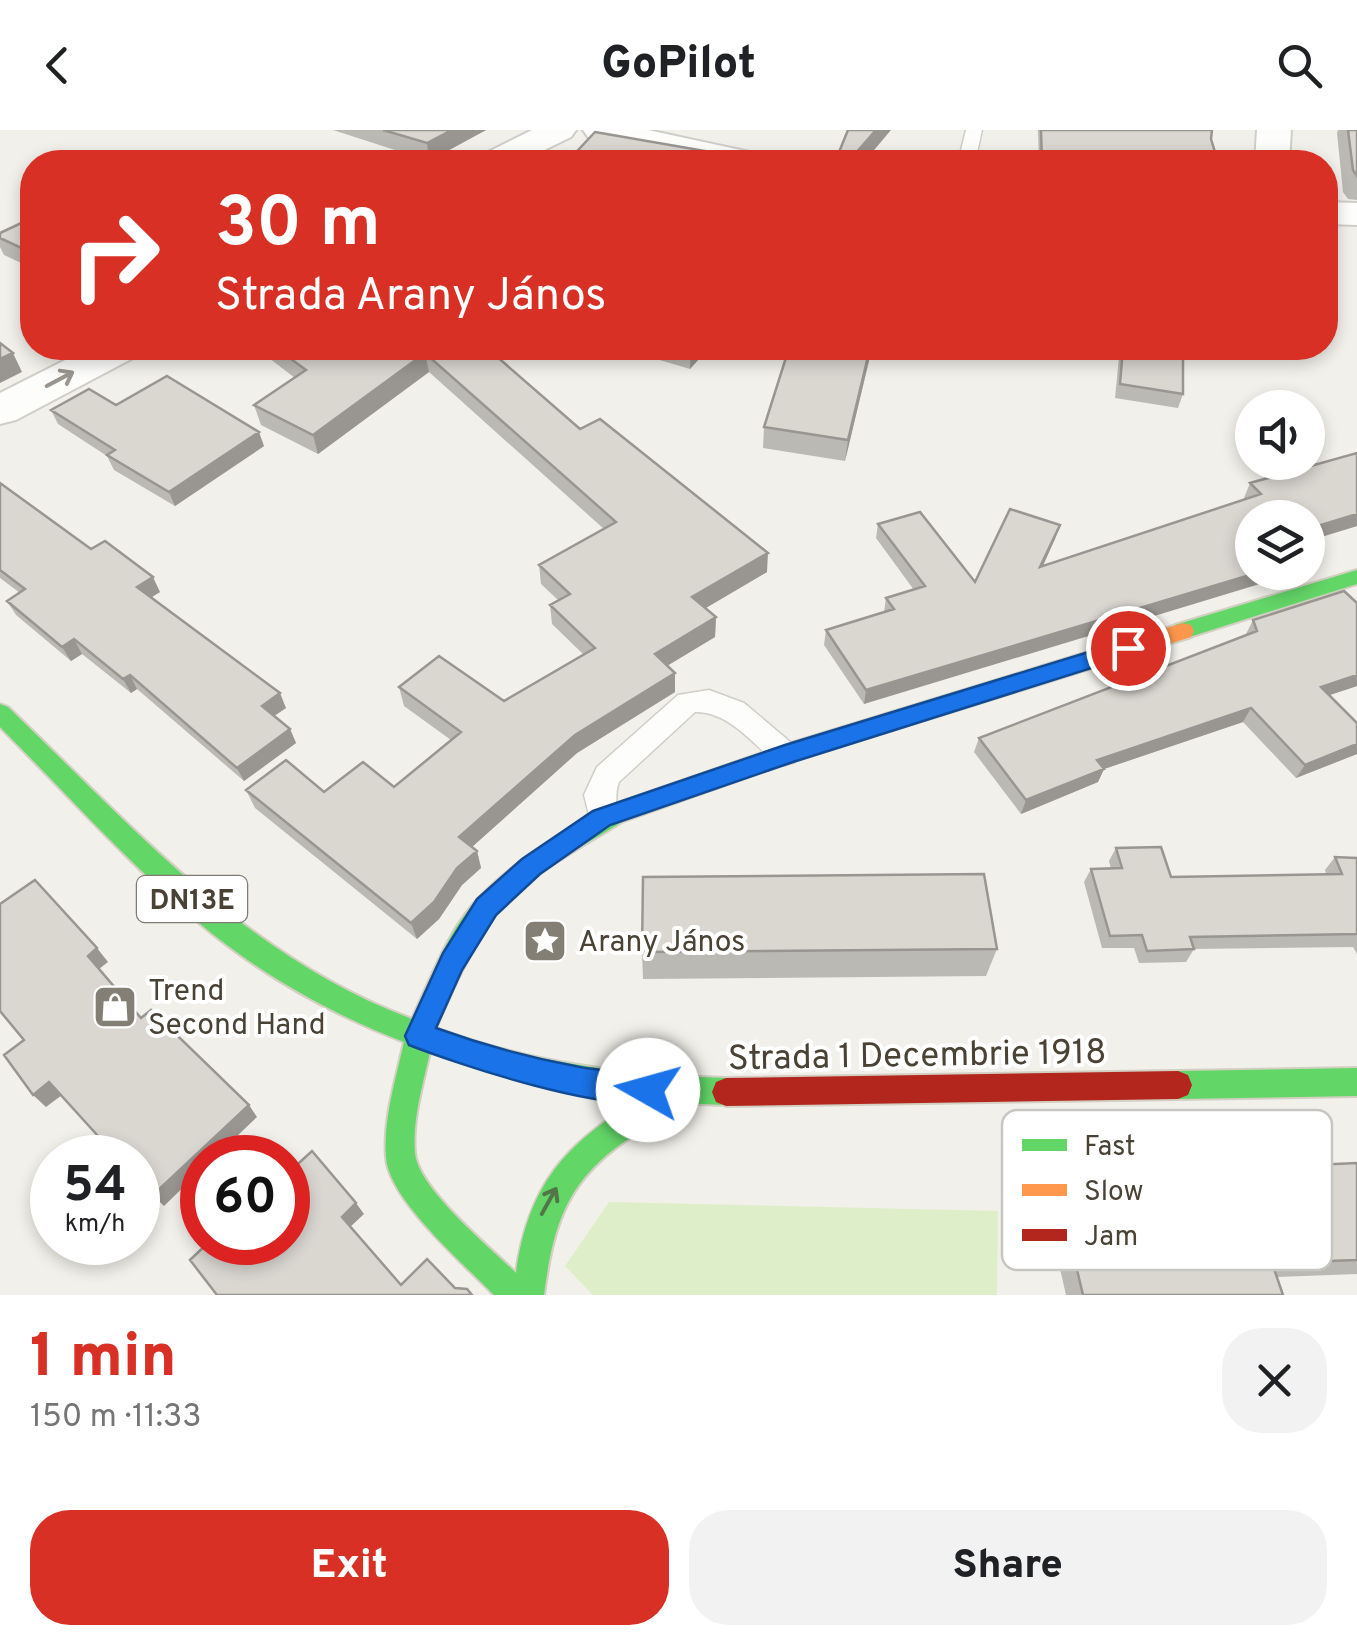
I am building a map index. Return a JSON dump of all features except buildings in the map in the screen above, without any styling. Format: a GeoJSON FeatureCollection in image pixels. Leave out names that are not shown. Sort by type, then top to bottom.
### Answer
{"type":"FeatureCollection","features":[{"type":"Feature","properties":{"kind":"main road"},"geometry":{"type":"LineString","coordinates":[[516,1295],[422,1201],[400,1160],[402,1122],[418,1036],[452,962],[486,907],[531,866],[602,818],[785,754],[1357,577]]}},
{"type":"Feature","properties":{"kind":"main road","name":"Strada 1 Decembrie 1918"},"geometry":{"type":"LineString","coordinates":[[0,714],[218,924],[282,969],[346,1005],[418,1036],[499,1064],[584,1082],[679,1093],[1357,1082]]}},
{"type":"Feature","properties":{"kind":"main road"},"geometry":{"type":"LineString","coordinates":[[528,1295],[530,1245],[544,1207],[571,1165],[610,1130],[679,1093]]}},
{"type":"Feature","properties":{"kind":"street"},"geometry":{"type":"LineString","coordinates":[[518,150],[559,130]]}},
{"type":"Feature","properties":{"kind":"street"},"geometry":{"type":"LineString","coordinates":[[600,130],[695,150]]}},
{"type":"Feature","properties":{"kind":"street"},"geometry":{"type":"LineString","coordinates":[[0,410],[97,360]]}},
{"type":"Feature","properties":{"kind":"lane"},"geometry":{"type":"LineString","coordinates":[[602,818],[599,795],[607,775],[688,702],[710,701],[734,711],[785,754]]}},
{"type":"Feature","properties":{"kind":"green space"},"geometry":{"type":"Polygon","coordinates":[[[609,1202],[998,1211],[997,1295],[593,1295],[565,1266],[609,1202]]]}},
{"type":"Feature","properties":{"kind":"traffic: fast"},"geometry":{"type":"LineString","coordinates":[[1183,631],[1357,577]]}},
{"type":"Feature","properties":{"kind":"traffic: fast"},"geometry":{"type":"LineString","coordinates":[[0,713],[207,914],[273,962],[332,996],[458,1050],[524,1069],[659,1090],[726,1092]]}},
{"type":"Feature","properties":{"kind":"traffic: fast"},"geometry":{"type":"LineString","coordinates":[[516,1295],[423,1201],[400,1160],[402,1121],[419,1035],[452,961],[486,907],[531,866],[615,814]]}},
{"type":"Feature","properties":{"kind":"traffic: fast"},"geometry":{"type":"LineString","coordinates":[[1178,1085],[1357,1082]]}},
{"type":"Feature","properties":{"kind":"traffic: fast"},"geometry":{"type":"LineString","coordinates":[[528,1295],[542,1221],[570,1170],[614,1131],[679,1093]]}},
{"type":"Feature","properties":{"kind":"traffic: slow"},"geometry":{"type":"LineString","coordinates":[[615,814],[785,754],[1183,631]]}},
{"type":"Feature","properties":{"kind":"traffic: jam"},"geometry":{"type":"LineString","coordinates":[[726,1092],[1178,1085]]}},
{"type":"Feature","properties":{"kind":"place","name":"Arany János"},"geometry":{"type":"Point","coordinates":[545,941]}},
{"type":"Feature","properties":{"kind":"place","name":"Trend Second Hand"},"geometry":{"type":"Point","coordinates":[115,1007]}},
{"type":"Feature","properties":{"kind":"route"},"geometry":{"type":"LineString","coordinates":[[648,1090],[584,1082],[499,1064],[418,1036],[452,962],[486,907],[531,866],[602,818],[785,754],[1128,648]]}}]}
